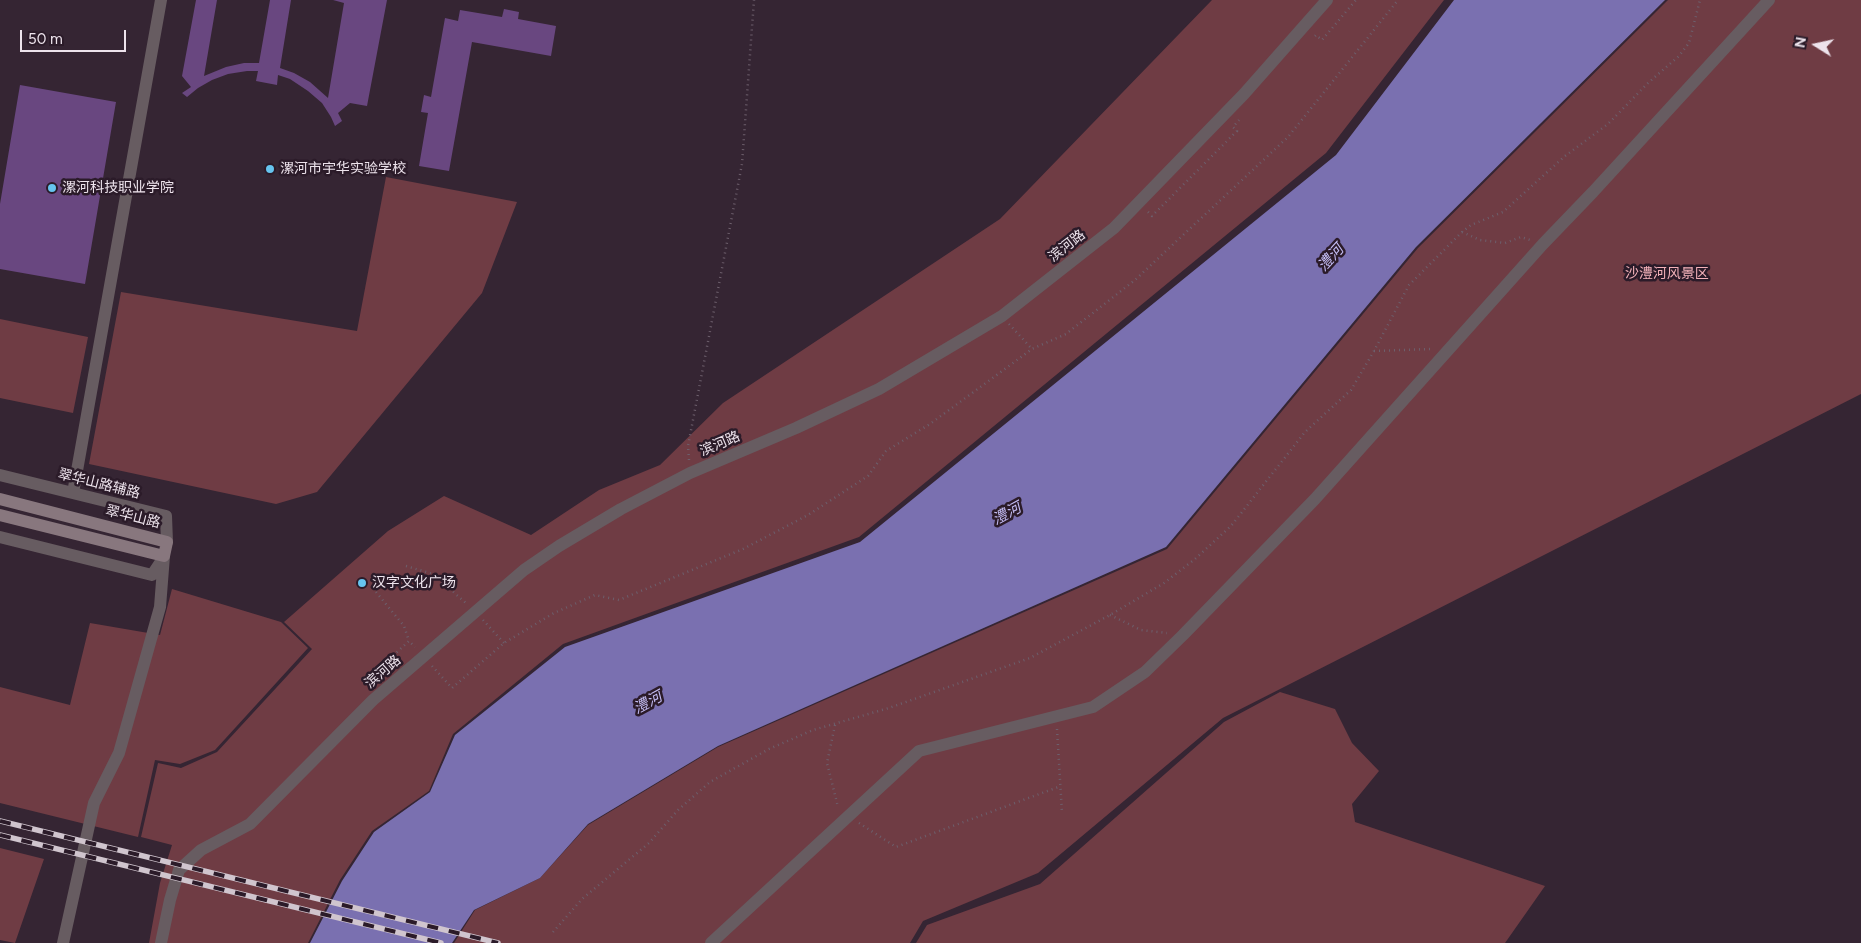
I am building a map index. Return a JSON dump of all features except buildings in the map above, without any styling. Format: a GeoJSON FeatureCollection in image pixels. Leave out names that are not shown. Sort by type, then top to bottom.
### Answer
{"type":"FeatureCollection","features":[{"type":"Feature","properties":{"kind":"main road","name":"翠华山路"},"geometry":{"type":"LineString","coordinates":[[0,499],[167,542],[164,556]]}},
{"type":"Feature","properties":{"kind":"main road"},"geometry":{"type":"LineString","coordinates":[[0,515],[164,556]]}},
{"type":"Feature","properties":{"kind":"street"},"geometry":{"type":"LineString","coordinates":[[73,493],[161,0]]}},
{"type":"Feature","properties":{"kind":"street","name":"滨河路"},"geometry":{"type":"LineString","coordinates":[[161,943],[170,900],[179,870],[202,850],[250,824],[386,689],[474,611],[524,570],[559,546],[621,509],[690,473],[796,428],[879,388],[1002,316],[1114,228],[1244,94],[1327,0]]}},
{"type":"Feature","properties":{"kind":"street"},"geometry":{"type":"LineString","coordinates":[[711,943],[785,876],[844,818],[919,751],[1056,718],[1093,707],[1145,672],[1315,499],[1543,244],[1769,0]]}},
{"type":"Feature","properties":{"kind":"street","name":"翠华山路辅路"},"geometry":{"type":"LineString","coordinates":[[0,475],[166,516],[167,542]]}},
{"type":"Feature","properties":{"kind":"street"},"geometry":{"type":"LineString","coordinates":[[0,537],[152,575],[164,556]]}},
{"type":"Feature","properties":{"kind":"street"},"geometry":{"type":"LineString","coordinates":[[63,943],[94,803],[119,753],[160,606],[164,556]]}},
{"type":"Feature","properties":{"kind":"path"},"geometry":{"type":"LineString","coordinates":[[690,473],[688,446],[742,164],[754,0]]}},
{"type":"Feature","properties":{"kind":"path"},"geometry":{"type":"LineString","coordinates":[[376,592],[404,626],[409,641],[452,688],[504,643],[554,613],[595,595],[619,600],[743,549],[808,515],[868,476],[886,451],[930,424],[1032,349],[1066,334],[1135,280],[1288,137],[1398,0]]}},
{"type":"Feature","properties":{"kind":"path"},"geometry":{"type":"LineString","coordinates":[[553,932],[582,899],[649,843],[678,810],[710,782],[769,750],[812,730],[835,725],[889,708],[1030,658],[1110,615],[1164,582],[1195,559],[1231,526],[1305,432],[1351,390],[1409,285],[1462,232],[1471,225],[1503,212],[1565,156],[1608,124],[1679,56],[1689,43],[1700,0]]}},
{"type":"Feature","properties":{"kind":"path"},"geometry":{"type":"LineString","coordinates":[[1462,232],[1480,240],[1504,243],[1521,237],[1543,244]]}},
{"type":"Feature","properties":{"kind":"path"},"geometry":{"type":"LineString","coordinates":[[1002,316],[1032,349]]}},
{"type":"Feature","properties":{"kind":"path"},"geometry":{"type":"LineString","coordinates":[[1374,351],[1448,350]]}},
{"type":"Feature","properties":{"kind":"path"},"geometry":{"type":"LineString","coordinates":[[406,566],[433,574],[474,611],[504,643]]}},
{"type":"Feature","properties":{"kind":"path"},"geometry":{"type":"LineString","coordinates":[[1110,615],[1141,630],[1183,635]]}},
{"type":"Feature","properties":{"kind":"path"},"geometry":{"type":"LineString","coordinates":[[386,689],[373,674],[409,641]]}},
{"type":"Feature","properties":{"kind":"path"},"geometry":{"type":"LineString","coordinates":[[1056,718],[1062,814]]}},
{"type":"Feature","properties":{"kind":"path"},"geometry":{"type":"LineString","coordinates":[[835,725],[827,763],[844,818],[896,847],[1061,786]]}},
{"type":"Feature","properties":{"kind":"green space"},"geometry":{"type":"Polygon","coordinates":[[[1212,0],[1444,0],[1326,153],[859,537],[563,644],[453,734],[429,791],[372,831],[340,880],[308,943],[149,943],[160,883],[172,845],[141,837],[158,763],[181,768],[217,752],[312,649],[284,622],[388,531],[444,496],[531,535],[599,490],[660,465],[723,403],[1000,219],[1212,0]]]}},
{"type":"Feature","properties":{"kind":"green space","name":"沙澧河风景区"},"geometry":{"type":"Polygon","coordinates":[[[1668,0],[1861,0],[1861,394],[1223,718],[1038,873],[923,921],[910,943],[454,943],[475,910],[540,878],[588,825],[718,747],[1167,549],[1418,248],[1668,0]]]}},
{"type":"Feature","properties":{"kind":"green space"},"geometry":{"type":"Polygon","coordinates":[[[386,177],[517,202],[482,293],[317,492],[276,504],[89,464],[121,292],[357,331],[386,177]]]}},
{"type":"Feature","properties":{"kind":"green space"},"geometry":{"type":"Polygon","coordinates":[[[0,319],[88,337],[73,413],[0,398],[0,319]]]}},
{"type":"Feature","properties":{"kind":"green space"},"geometry":{"type":"Polygon","coordinates":[[[172,589],[281,622],[308,648],[215,750],[180,764],[155,760],[138,837],[0,803],[0,687],[70,705],[90,623],[160,635],[172,589]]]}},
{"type":"Feature","properties":{"kind":"green space"},"geometry":{"type":"Polygon","coordinates":[[[1280,692],[1335,709],[1352,743],[1379,771],[1352,804],[1355,822],[1545,886],[1505,943],[916,943],[927,925],[1040,884],[1224,722],[1280,692]]]}},
{"type":"Feature","properties":{"kind":"green space"},"geometry":{"type":"Polygon","coordinates":[[[0,848],[44,859],[15,943],[0,940],[0,848]]]}},
{"type":"Feature","properties":{"kind":"water","name":"澧河"},"geometry":{"type":"Polygon","coordinates":[[[1454,0],[1665,0],[1416,247],[1166,547],[718,746],[588,824],[540,878],[474,910],[452,943],[310,943],[342,881],[374,832],[430,792],[455,735],[565,647],[860,542],[1336,155],[1454,0]]]}},
{"type":"Feature","properties":{"kind":"railway"},"geometry":{"type":"LineString","coordinates":[[0,821],[498,943]]}},
{"type":"Feature","properties":{"kind":"railway"},"geometry":{"type":"LineString","coordinates":[[0,835],[441,943]]}},
{"type":"Feature","properties":{"kind":"place","name":"漯河市宇华实验学校"},"geometry":{"type":"Point","coordinates":[270,169]}},
{"type":"Feature","properties":{"kind":"place","name":"漯河科技职业学院"},"geometry":{"type":"Point","coordinates":[52,188]}},
{"type":"Feature","properties":{"kind":"place","name":"汉字文化广场"},"geometry":{"type":"Point","coordinates":[362,583]}}]}
